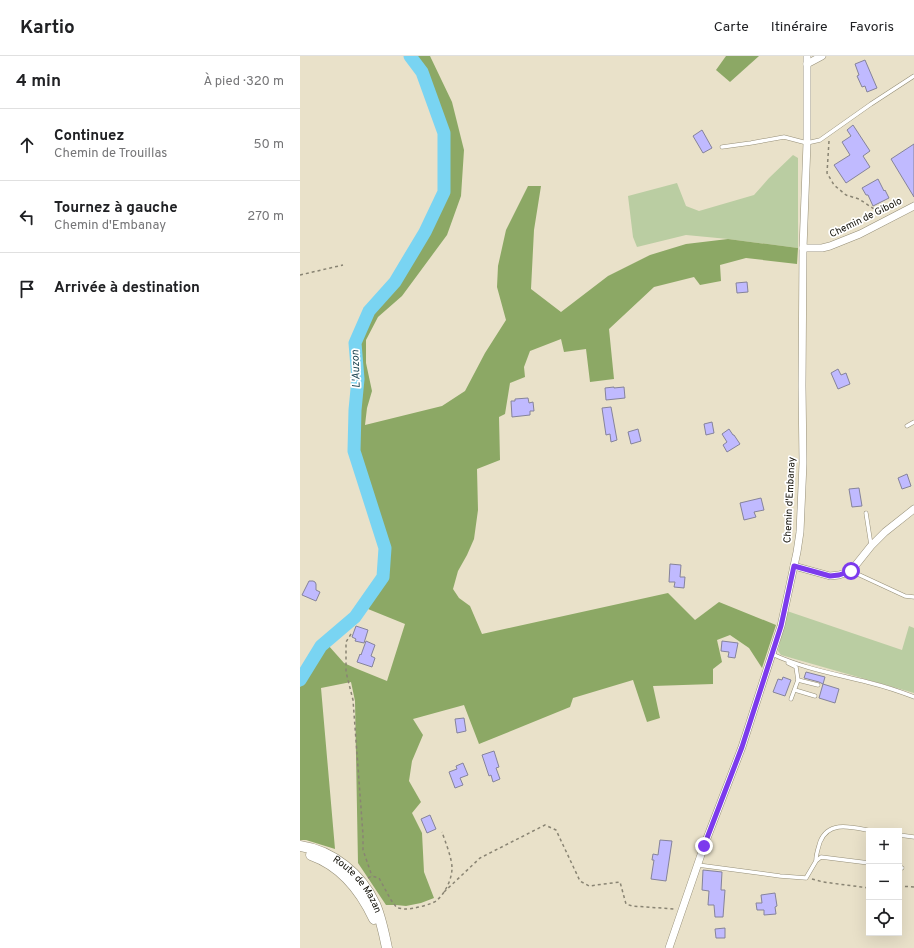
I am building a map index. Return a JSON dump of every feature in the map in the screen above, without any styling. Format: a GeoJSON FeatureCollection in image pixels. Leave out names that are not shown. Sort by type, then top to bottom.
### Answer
{"type":"FeatureCollection","features":[{"type":"Feature","properties":{"kind":"main road","name":"Route de Mazan"},"geometry":{"type":"LineString","coordinates":[[300,846],[314,849],[332,857],[342,863],[362,881],[379,914],[385,934],[386,948]]}},
{"type":"Feature","properties":{"kind":"main road","name":"Route de Mazan"},"geometry":{"type":"LineString","coordinates":[[300,851],[327,862],[341,872],[355,887],[369,908],[386,948]]}},
{"type":"Feature","properties":{"kind":"street","name":"Chemin d'Embanay"},"geometry":{"type":"LineString","coordinates":[[669,948],[742,747],[781,626],[800,532],[803,463],[803,248],[807,143],[807,56]]}},
{"type":"Feature","properties":{"kind":"street"},"geometry":{"type":"LineString","coordinates":[[807,64],[822,56]]}},
{"type":"Feature","properties":{"kind":"street","name":"Chemin de Gibolo"},"geometry":{"type":"LineString","coordinates":[[803,248],[822,248],[830,246],[860,234],[914,206]]}},
{"type":"Feature","properties":{"kind":"street"},"geometry":{"type":"LineString","coordinates":[[794,566],[830,576],[851,571],[871,546],[885,532],[914,509]]}},
{"type":"Feature","properties":{"kind":"lane"},"geometry":{"type":"LineString","coordinates":[[722,147],[784,137],[807,143],[820,140],[866,107],[914,76]]}},
{"type":"Feature","properties":{"kind":"lane"},"geometry":{"type":"LineString","coordinates":[[906,426],[914,422]]}},
{"type":"Feature","properties":{"kind":"lane"},"geometry":{"type":"LineString","coordinates":[[866,514],[871,546]]}},
{"type":"Feature","properties":{"kind":"lane"},"geometry":{"type":"LineString","coordinates":[[851,571],[905,596],[914,597]]}},
{"type":"Feature","properties":{"kind":"lane"},"geometry":{"type":"LineString","coordinates":[[772,654],[796,667],[798,680],[791,699]]}},
{"type":"Feature","properties":{"kind":"lane"},"geometry":{"type":"LineString","coordinates":[[784,660],[868,682],[914,697]]}},
{"type":"Feature","properties":{"kind":"lane"},"geometry":{"type":"LineString","coordinates":[[798,680],[818,686]]}},
{"type":"Feature","properties":{"kind":"lane"},"geometry":{"type":"LineString","coordinates":[[795,690],[815,696]]}},
{"type":"Feature","properties":{"kind":"lane"},"geometry":{"type":"LineString","coordinates":[[816,861],[816,854],[823,835],[832,828],[847,827],[866,830]]}},
{"type":"Feature","properties":{"kind":"lane"},"geometry":{"type":"LineString","coordinates":[[902,835],[914,837]]}},
{"type":"Feature","properties":{"kind":"lane"},"geometry":{"type":"LineString","coordinates":[[698,865],[806,878],[816,861],[821,857],[866,864]]}},
{"type":"Feature","properties":{"kind":"path"},"geometry":{"type":"LineString","coordinates":[[829,133],[827,173],[834,185],[846,195],[859,199],[874,210],[904,203]]}},
{"type":"Feature","properties":{"kind":"path"},"geometry":{"type":"LineString","coordinates":[[300,275],[343,265]]}},
{"type":"Feature","properties":{"kind":"path"},"geometry":{"type":"LineString","coordinates":[[351,634],[346,642],[346,672],[353,700],[363,850],[372,876]]}},
{"type":"Feature","properties":{"kind":"path"},"geometry":{"type":"LineString","coordinates":[[362,881],[372,876],[379,878],[397,908],[407,909],[422,906],[435,901],[480,858],[546,825],[556,830],[580,882],[589,886],[620,882],[626,904],[632,906],[683,910]]}},
{"type":"Feature","properties":{"kind":"path"},"geometry":{"type":"LineString","coordinates":[[442,832],[452,868],[450,879],[444,892]]}},
{"type":"Feature","properties":{"kind":"path"},"geometry":{"type":"LineString","coordinates":[[806,878],[823,882],[866,888]]}},
{"type":"Feature","properties":{"kind":"path"},"geometry":{"type":"LineString","coordinates":[[902,886],[914,887]]}},
{"type":"Feature","properties":{"kind":"green space"},"geometry":{"type":"Polygon","coordinates":[[[414,56],[430,56],[452,102],[464,150],[461,196],[447,235],[402,296],[378,317],[366,340],[366,363],[372,391],[367,408],[365,425],[442,406],[465,391],[485,353],[506,320],[497,287],[498,266],[506,230],[528,186],[541,186],[534,230],[531,289],[561,312],[608,276],[650,255],[686,244],[728,239],[798,248],[797,264],[746,258],[720,265],[721,281],[700,285],[694,277],[654,287],[609,329],[614,379],[590,382],[586,349],[564,352],[561,339],[530,351],[524,367],[525,377],[510,383],[505,414],[499,417],[500,460],[477,469],[478,510],[474,539],[458,571],[453,589],[459,598],[470,606],[482,634],[668,593],[695,620],[719,602],[776,625],[762,668],[749,648],[730,635],[717,640],[722,662],[713,669],[713,684],[653,686],[660,718],[647,722],[633,680],[573,698],[570,707],[479,744],[464,705],[413,719],[423,735],[412,761],[409,781],[421,802],[412,813],[422,833],[424,872],[434,898],[421,903],[406,906],[386,905],[358,863],[355,701],[351,682],[321,688],[335,849],[306,840],[300,840],[300,687],[324,647],[328,645],[344,663],[387,681],[405,624],[368,609],[387,578],[388,548],[357,450],[361,380],[359,343],[372,313],[398,282],[428,232],[447,192],[447,132],[425,70],[414,56]]]}},
{"type":"Feature","properties":{"kind":"green space"},"geometry":{"type":"Polygon","coordinates":[[[726,56],[759,56],[730,82],[716,70],[726,56]]]}},
{"type":"Feature","properties":{"kind":"green space"},"geometry":{"type":"Polygon","coordinates":[[[793,155],[798,158],[798,248],[686,235],[637,247],[633,237],[628,196],[677,183],[686,206],[699,211],[754,195],[793,155]]]}},
{"type":"Feature","properties":{"kind":"green space"},"geometry":{"type":"Polygon","coordinates":[[[787,611],[902,650],[909,626],[914,628],[914,693],[781,655],[778,651],[787,611]]]}},
{"type":"Feature","properties":{"kind":"building"},"geometry":{"type":"Polygon","coordinates":[[[865,60],[877,88],[867,92],[865,86],[862,87],[857,76],[859,75],[855,64],[865,60]]]}},
{"type":"Feature","properties":{"kind":"building"},"geometry":{"type":"Polygon","coordinates":[[[853,125],[870,151],[863,156],[870,167],[846,183],[834,165],[850,155],[842,142],[851,136],[847,130],[853,125]]]}},
{"type":"Feature","properties":{"kind":"building"},"geometry":{"type":"Polygon","coordinates":[[[702,130],[712,148],[703,153],[693,136],[702,130]]]}},
{"type":"Feature","properties":{"kind":"building"},"geometry":{"type":"Polygon","coordinates":[[[914,144],[914,197],[891,159],[914,144]]]}},
{"type":"Feature","properties":{"kind":"building"},"geometry":{"type":"Polygon","coordinates":[[[878,179],[889,198],[873,206],[868,195],[866,195],[862,188],[878,179]]]}},
{"type":"Feature","properties":{"kind":"building"},"geometry":{"type":"Polygon","coordinates":[[[747,282],[748,292],[737,293],[736,283],[747,282]]]}},
{"type":"Feature","properties":{"kind":"building"},"geometry":{"type":"Polygon","coordinates":[[[838,369],[841,375],[846,373],[850,384],[838,389],[831,373],[838,369]]]}},
{"type":"Feature","properties":{"kind":"building"},"geometry":{"type":"Polygon","coordinates":[[[624,387],[625,398],[606,400],[605,388],[624,387]]]}},
{"type":"Feature","properties":{"kind":"building"},"geometry":{"type":"Polygon","coordinates":[[[528,398],[529,403],[533,402],[534,411],[530,411],[530,415],[512,417],[511,401],[515,401],[515,399],[528,398]]]}},
{"type":"Feature","properties":{"kind":"building"},"geometry":{"type":"Polygon","coordinates":[[[611,407],[617,440],[611,442],[610,434],[606,435],[602,408],[611,407]]]}},
{"type":"Feature","properties":{"kind":"building"},"geometry":{"type":"Polygon","coordinates":[[[712,422],[714,433],[706,435],[704,424],[712,422]]]}},
{"type":"Feature","properties":{"kind":"building"},"geometry":{"type":"Polygon","coordinates":[[[638,429],[641,441],[631,444],[628,432],[638,429]]]}},
{"type":"Feature","properties":{"kind":"building"},"geometry":{"type":"Polygon","coordinates":[[[729,429],[740,444],[727,452],[723,445],[727,442],[722,434],[729,429]]]}},
{"type":"Feature","properties":{"kind":"building"},"geometry":{"type":"Polygon","coordinates":[[[907,474],[911,486],[902,489],[898,478],[907,474]]]}},
{"type":"Feature","properties":{"kind":"building"},"geometry":{"type":"Polygon","coordinates":[[[859,488],[862,506],[852,507],[849,489],[859,488]]]}},
{"type":"Feature","properties":{"kind":"building"},"geometry":{"type":"Polygon","coordinates":[[[761,498],[764,510],[754,512],[756,517],[744,520],[740,503],[761,498]]]}},
{"type":"Feature","properties":{"kind":"building"},"geometry":{"type":"Polygon","coordinates":[[[670,564],[681,565],[680,577],[685,577],[684,588],[674,587],[675,582],[669,582],[670,564]]]}},
{"type":"Feature","properties":{"kind":"building"},"geometry":{"type":"Polygon","coordinates":[[[309,581],[315,582],[316,590],[320,592],[316,601],[302,595],[309,581]]]}},
{"type":"Feature","properties":{"kind":"building"},"geometry":{"type":"Polygon","coordinates":[[[356,626],[368,630],[364,643],[355,641],[356,639],[352,637],[356,626]]]}},
{"type":"Feature","properties":{"kind":"building"},"geometry":{"type":"Polygon","coordinates":[[[366,641],[375,645],[371,656],[375,658],[372,667],[357,662],[366,641]]]}},
{"type":"Feature","properties":{"kind":"building"},"geometry":{"type":"Polygon","coordinates":[[[722,641],[738,643],[735,658],[728,657],[729,652],[721,651],[722,641]]]}},
{"type":"Feature","properties":{"kind":"building"},"geometry":{"type":"Polygon","coordinates":[[[806,672],[825,677],[823,684],[804,678],[806,672]]]}},
{"type":"Feature","properties":{"kind":"building"},"geometry":{"type":"Polygon","coordinates":[[[783,677],[791,680],[785,696],[773,692],[778,679],[782,680],[783,677]]]}},
{"type":"Feature","properties":{"kind":"building"},"geometry":{"type":"Polygon","coordinates":[[[823,684],[839,689],[835,703],[819,698],[823,684]]]}},
{"type":"Feature","properties":{"kind":"building"},"geometry":{"type":"Polygon","coordinates":[[[464,718],[466,731],[457,733],[455,719],[464,718]]]}},
{"type":"Feature","properties":{"kind":"building"},"geometry":{"type":"Polygon","coordinates":[[[494,751],[499,767],[496,768],[500,779],[493,782],[491,775],[489,776],[482,755],[494,751]]]}},
{"type":"Feature","properties":{"kind":"building"},"geometry":{"type":"Polygon","coordinates":[[[463,763],[468,775],[460,778],[463,785],[455,788],[449,772],[457,769],[456,766],[463,763]]]}},
{"type":"Feature","properties":{"kind":"building"},"geometry":{"type":"Polygon","coordinates":[[[430,815],[436,829],[427,833],[421,819],[430,815]]]}},
{"type":"Feature","properties":{"kind":"building"},"geometry":{"type":"Polygon","coordinates":[[[660,840],[672,841],[666,881],[651,879],[654,860],[652,860],[653,854],[658,855],[660,840]]]}},
{"type":"Feature","properties":{"kind":"building"},"geometry":{"type":"Polygon","coordinates":[[[703,870],[722,872],[721,890],[725,890],[723,917],[715,917],[714,905],[708,905],[709,891],[702,890],[703,870]]]}},
{"type":"Feature","properties":{"kind":"building"},"geometry":{"type":"Polygon","coordinates":[[[775,893],[777,906],[775,907],[776,914],[764,915],[764,910],[757,910],[756,903],[762,903],[761,895],[775,893]]]}},
{"type":"Feature","properties":{"kind":"building"},"geometry":{"type":"Polygon","coordinates":[[[725,928],[725,938],[716,938],[715,929],[725,928]]]}},
{"type":"Feature","properties":{"kind":"waterway","name":"L'Auzon"},"geometry":{"type":"LineString","coordinates":[[300,680],[321,646],[355,617],[383,577],[385,548],[354,451],[355,410],[358,379],[355,343],[369,311],[395,282],[425,232],[444,192],[444,133],[422,72],[410,56]]}},
{"type":"Feature","properties":{"kind":"route"},"geometry":{"type":"LineString","coordinates":[[704,846],[742,747],[781,626],[794,566],[830,576],[851,571]]}}]}
